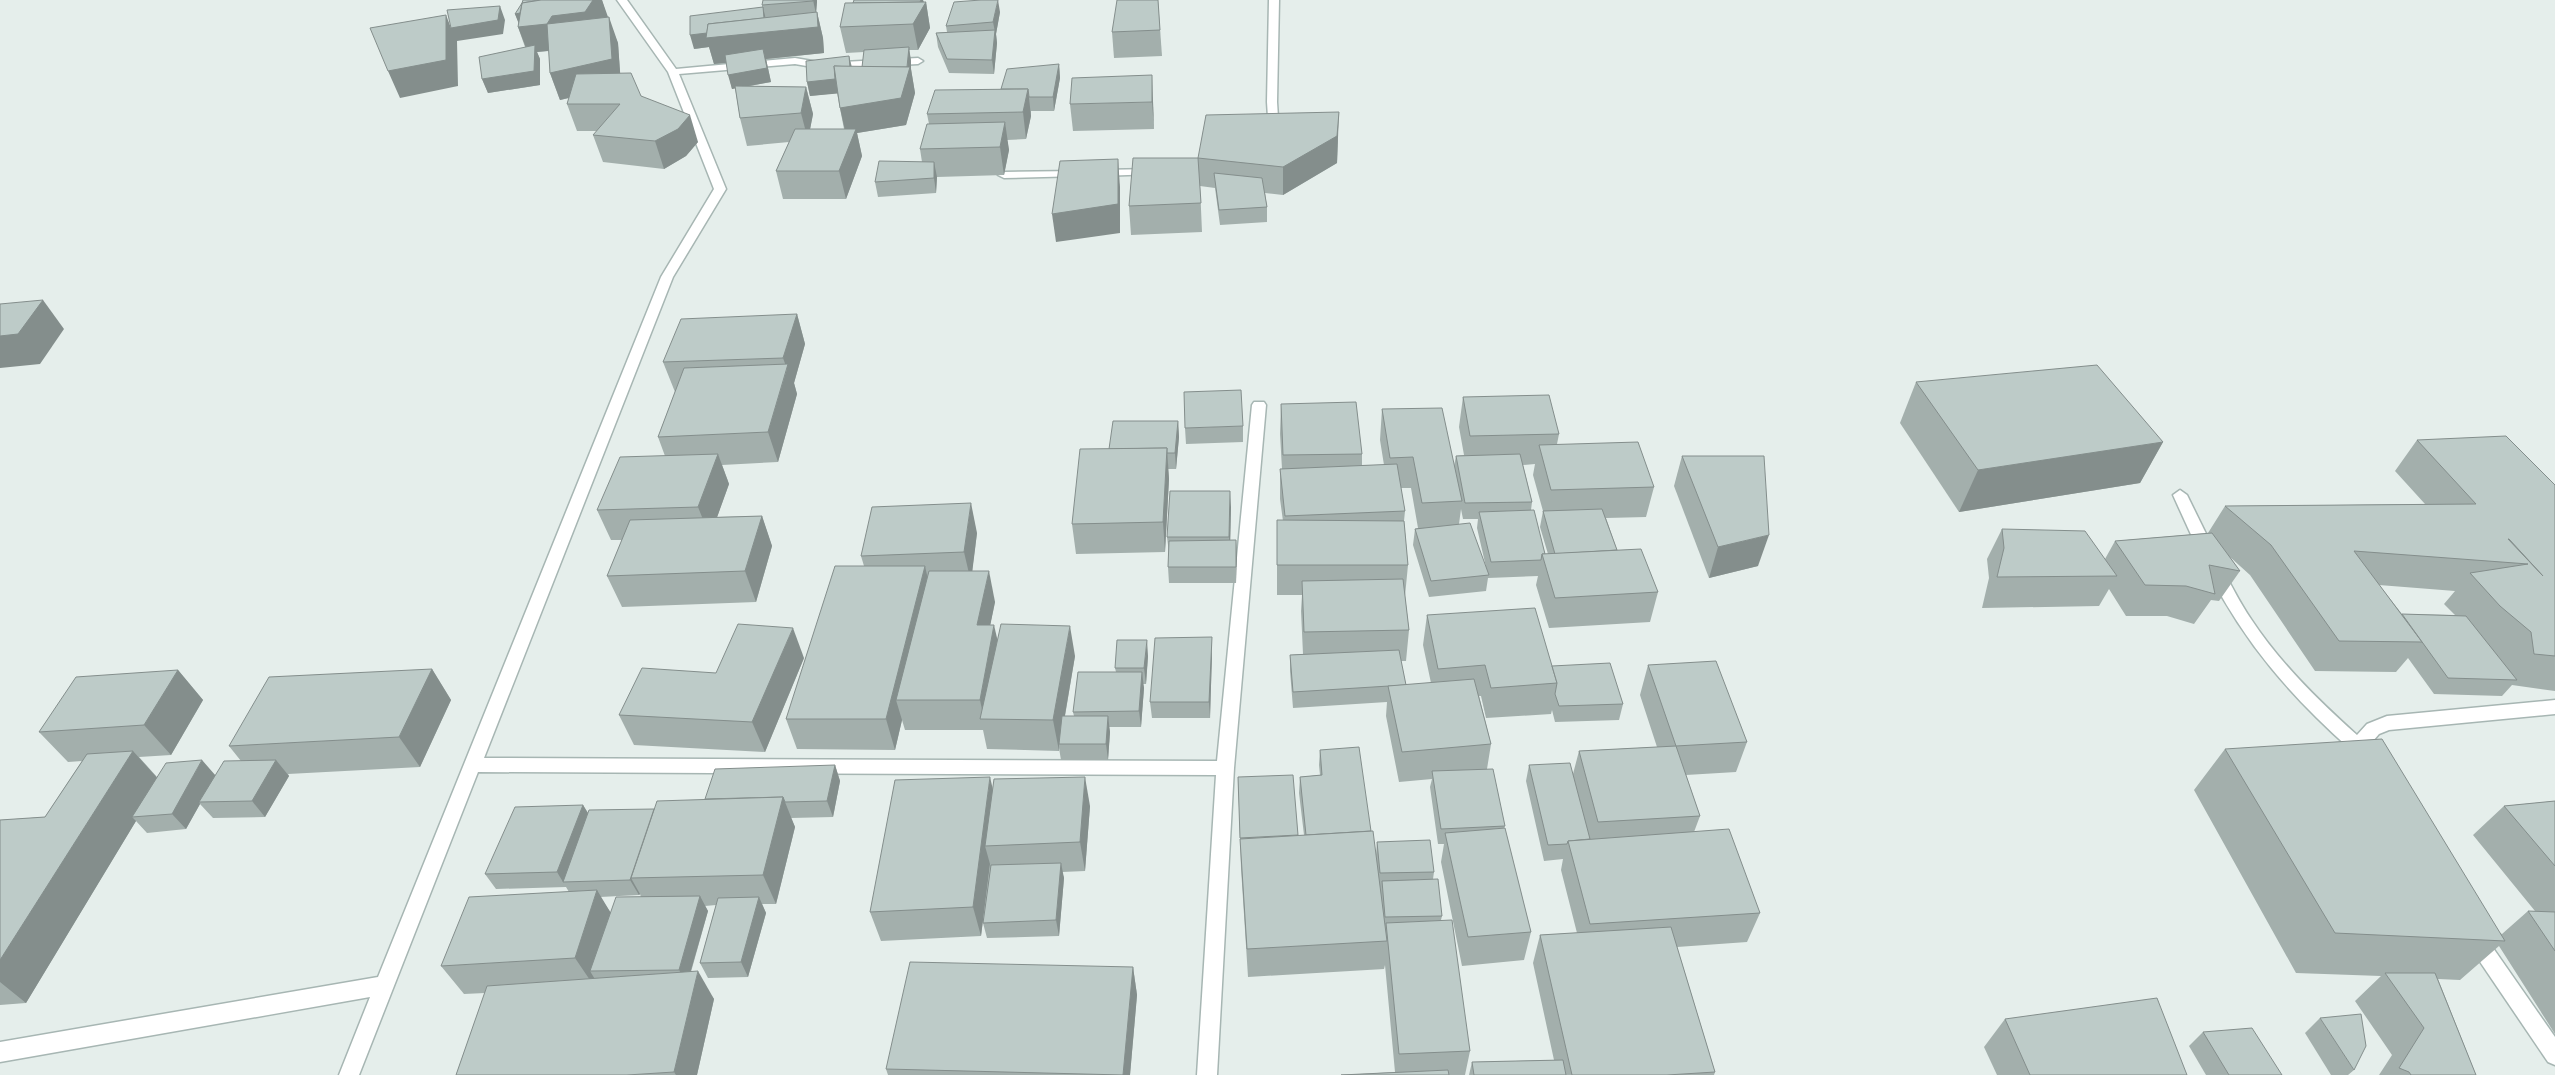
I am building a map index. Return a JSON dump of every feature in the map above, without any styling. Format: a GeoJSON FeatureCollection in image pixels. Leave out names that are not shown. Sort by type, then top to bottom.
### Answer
{"type":"FeatureCollection","features":[{"type":"Feature","properties":{"kind":"street"},"geometry":{"type":"LineString","coordinates":[[349,1075],[667,277],[720,189],[673,72],[622,0]]}},
{"type":"Feature","properties":{"kind":"street"},"geometry":{"type":"LineString","coordinates":[[1274,0],[1272,102],[1274,143]]}},
{"type":"Feature","properties":{"kind":"street"},"geometry":{"type":"LineString","coordinates":[[673,72],[795,61],[824,66],[918,61]]}},
{"type":"Feature","properties":{"kind":"street"},"geometry":{"type":"LineString","coordinates":[[1004,175],[1160,172]]}},
{"type":"Feature","properties":{"kind":"street"},"geometry":{"type":"LineString","coordinates":[[1207,1075],[1225,768],[1259,405]]}},
{"type":"Feature","properties":{"kind":"street"},"geometry":{"type":"LineString","coordinates":[[2180,495],[2234,608],[2260,646],[2293,686],[2358,746],[2368,775]]}},
{"type":"Feature","properties":{"kind":"street"},"geometry":{"type":"LineString","coordinates":[[2358,746],[2373,729],[2386,723],[2555,707]]}},
{"type":"Feature","properties":{"kind":"street"},"geometry":{"type":"LineString","coordinates":[[471,765],[1225,768]]}},
{"type":"Feature","properties":{"kind":"street"},"geometry":{"type":"LineString","coordinates":[[2468,929],[2555,1055]]}},
{"type":"Feature","properties":{"kind":"street"},"geometry":{"type":"LineString","coordinates":[[0,1052],[384,985]]}},
{"type":"Feature","properties":{"kind":"building"},"geometry":{"type":"Polygon","coordinates":[[[523,0],[541,0],[522,3],[523,0]]]}},
{"type":"Feature","properties":{"kind":"building"},"geometry":{"type":"Polygon","coordinates":[[[541,0],[593,0],[585,12],[552,16],[547,24],[518,27],[522,3],[541,0]]]}},
{"type":"Feature","properties":{"kind":"building"},"geometry":{"type":"Polygon","coordinates":[[[763,0],[813,0],[813,1],[762,5],[763,0]]]}},
{"type":"Feature","properties":{"kind":"building"},"geometry":{"type":"Polygon","coordinates":[[[854,0],[921,0],[920,2],[853,3],[854,0]]]}},
{"type":"Feature","properties":{"kind":"building"},"geometry":{"type":"Polygon","coordinates":[[[998,0],[993,22],[946,26],[954,2],[998,0]]]}},
{"type":"Feature","properties":{"kind":"building"},"geometry":{"type":"Polygon","coordinates":[[[1117,0],[1158,0],[1160,30],[1112,32],[1117,0]]]}},
{"type":"Feature","properties":{"kind":"building"},"geometry":{"type":"Polygon","coordinates":[[[926,2],[913,24],[840,27],[845,3],[926,2]]]}},
{"type":"Feature","properties":{"kind":"building"},"geometry":{"type":"Polygon","coordinates":[[[522,3],[520,13],[515,14],[522,3]]]}},
{"type":"Feature","properties":{"kind":"building"},"geometry":{"type":"Polygon","coordinates":[[[500,6],[498,20],[451,28],[447,10],[500,6]]]}},
{"type":"Feature","properties":{"kind":"building"},"geometry":{"type":"Polygon","coordinates":[[[763,7],[764,18],[708,24],[707,33],[690,35],[690,16],[763,7]]]}},
{"type":"Feature","properties":{"kind":"building"},"geometry":{"type":"Polygon","coordinates":[[[817,12],[818,27],[706,38],[708,24],[817,12]]]}},
{"type":"Feature","properties":{"kind":"building"},"geometry":{"type":"Polygon","coordinates":[[[446,15],[446,60],[388,71],[370,28],[446,15]]]}},
{"type":"Feature","properties":{"kind":"building"},"geometry":{"type":"Polygon","coordinates":[[[609,17],[612,59],[550,73],[547,24],[609,17]]]}},
{"type":"Feature","properties":{"kind":"building"},"geometry":{"type":"Polygon","coordinates":[[[995,30],[992,60],[947,59],[936,33],[995,30]]]}},
{"type":"Feature","properties":{"kind":"building"},"geometry":{"type":"Polygon","coordinates":[[[535,45],[534,71],[482,79],[479,57],[535,45]]]}},
{"type":"Feature","properties":{"kind":"building"},"geometry":{"type":"Polygon","coordinates":[[[909,47],[907,67],[862,67],[864,50],[909,47]]]}},
{"type":"Feature","properties":{"kind":"building"},"geometry":{"type":"Polygon","coordinates":[[[763,49],[767,68],[728,75],[725,55],[763,49]]]}},
{"type":"Feature","properties":{"kind":"building"},"geometry":{"type":"Polygon","coordinates":[[[849,56],[850,67],[834,66],[835,79],[807,82],[806,61],[849,56]]]}},
{"type":"Feature","properties":{"kind":"building"},"geometry":{"type":"Polygon","coordinates":[[[1059,64],[1053,97],[1029,97],[1028,89],[1001,89],[1007,69],[1059,64]]]}},
{"type":"Feature","properties":{"kind":"building"},"geometry":{"type":"Polygon","coordinates":[[[834,66],[910,67],[901,98],[840,108],[834,66]]]}},
{"type":"Feature","properties":{"kind":"building"},"geometry":{"type":"Polygon","coordinates":[[[631,73],[641,96],[690,115],[678,129],[655,141],[593,135],[620,104],[567,104],[576,74],[631,73]]]}},
{"type":"Feature","properties":{"kind":"building"},"geometry":{"type":"Polygon","coordinates":[[[1152,75],[1152,102],[1070,104],[1072,78],[1152,75]]]}},
{"type":"Feature","properties":{"kind":"building"},"geometry":{"type":"Polygon","coordinates":[[[735,86],[806,87],[801,113],[740,118],[735,86]]]}},
{"type":"Feature","properties":{"kind":"building"},"geometry":{"type":"Polygon","coordinates":[[[1028,89],[1023,112],[927,114],[935,90],[1028,89]]]}},
{"type":"Feature","properties":{"kind":"building"},"geometry":{"type":"Polygon","coordinates":[[[1339,112],[1337,136],[1283,167],[1198,158],[1206,115],[1339,112]]]}},
{"type":"Feature","properties":{"kind":"building"},"geometry":{"type":"Polygon","coordinates":[[[1005,122],[1000,147],[920,149],[927,124],[1005,122]]]}},
{"type":"Feature","properties":{"kind":"building"},"geometry":{"type":"Polygon","coordinates":[[[795,129],[856,129],[839,171],[776,171],[795,129]]]}},
{"type":"Feature","properties":{"kind":"building"},"geometry":{"type":"Polygon","coordinates":[[[1133,158],[1198,158],[1201,203],[1129,206],[1133,158]]]}},
{"type":"Feature","properties":{"kind":"building"},"geometry":{"type":"Polygon","coordinates":[[[1118,159],[1118,204],[1052,214],[1060,161],[1118,159]]]}},
{"type":"Feature","properties":{"kind":"building"},"geometry":{"type":"Polygon","coordinates":[[[879,161],[934,162],[934,178],[875,182],[879,161]]]}},
{"type":"Feature","properties":{"kind":"building"},"geometry":{"type":"Polygon","coordinates":[[[1214,173],[1262,178],[1267,207],[1219,210],[1214,173]]]}},
{"type":"Feature","properties":{"kind":"building"},"geometry":{"type":"Polygon","coordinates":[[[43,300],[18,334],[0,336],[0,304],[43,300]]]}},
{"type":"Feature","properties":{"kind":"building"},"geometry":{"type":"Polygon","coordinates":[[[797,314],[783,358],[663,362],[681,319],[797,314]]]}},
{"type":"Feature","properties":{"kind":"building"},"geometry":{"type":"Polygon","coordinates":[[[788,364],[768,432],[658,437],[684,368],[788,364]]]}},
{"type":"Feature","properties":{"kind":"building"},"geometry":{"type":"Polygon","coordinates":[[[2097,365],[2163,442],[1978,470],[1916,382],[2097,365]]]}},
{"type":"Feature","properties":{"kind":"building"},"geometry":{"type":"Polygon","coordinates":[[[1241,390],[1243,426],[1185,428],[1184,392],[1241,390]]]}},
{"type":"Feature","properties":{"kind":"building"},"geometry":{"type":"Polygon","coordinates":[[[1549,395],[1559,434],[1470,436],[1463,397],[1549,395]]]}},
{"type":"Feature","properties":{"kind":"building"},"geometry":{"type":"Polygon","coordinates":[[[1356,402],[1362,454],[1283,455],[1281,404],[1356,402]]]}},
{"type":"Feature","properties":{"kind":"building"},"geometry":{"type":"Polygon","coordinates":[[[1442,408],[1462,501],[1422,503],[1413,457],[1390,458],[1382,409],[1442,408]]]}},
{"type":"Feature","properties":{"kind":"building"},"geometry":{"type":"Polygon","coordinates":[[[1113,421],[1178,421],[1175,453],[1167,453],[1167,448],[1109,449],[1113,421]]]}},
{"type":"Feature","properties":{"kind":"building"},"geometry":{"type":"Polygon","coordinates":[[[2506,436],[2555,485],[2555,656],[2534,654],[2531,632],[2500,606],[2470,573],[2528,564],[2354,551],[2422,642],[2339,641],[2271,545],[2225,506],[2476,504],[2417,440],[2506,436]],[[2508,539],[2543,576],[2509,539],[2508,539]]]}},
{"type":"Feature","properties":{"kind":"building"},"geometry":{"type":"Polygon","coordinates":[[[1638,442],[1654,487],[1551,490],[1539,445],[1638,442]]]}},
{"type":"Feature","properties":{"kind":"building"},"geometry":{"type":"Polygon","coordinates":[[[1167,448],[1163,522],[1072,524],[1080,449],[1167,448]]]}},
{"type":"Feature","properties":{"kind":"building"},"geometry":{"type":"Polygon","coordinates":[[[718,454],[698,507],[597,510],[620,457],[718,454]]]}},
{"type":"Feature","properties":{"kind":"building"},"geometry":{"type":"Polygon","coordinates":[[[1520,454],[1532,502],[1465,503],[1456,456],[1520,454]]]}},
{"type":"Feature","properties":{"kind":"building"},"geometry":{"type":"Polygon","coordinates":[[[1682,456],[1764,456],[1769,535],[1718,547],[1682,456]]]}},
{"type":"Feature","properties":{"kind":"building"},"geometry":{"type":"Polygon","coordinates":[[[1397,464],[1405,511],[1285,516],[1280,469],[1397,464]]]}},
{"type":"Feature","properties":{"kind":"building"},"geometry":{"type":"Polygon","coordinates":[[[1170,491],[1230,491],[1229,537],[1167,537],[1170,491]]]}},
{"type":"Feature","properties":{"kind":"building"},"geometry":{"type":"Polygon","coordinates":[[[971,503],[964,552],[861,556],[872,507],[971,503]]]}},
{"type":"Feature","properties":{"kind":"building"},"geometry":{"type":"Polygon","coordinates":[[[1602,509],[1617,550],[1555,554],[1543,511],[1602,509]]]}},
{"type":"Feature","properties":{"kind":"building"},"geometry":{"type":"Polygon","coordinates":[[[1534,510],[1545,554],[1542,554],[1541,560],[1491,562],[1479,512],[1534,510]]]}},
{"type":"Feature","properties":{"kind":"building"},"geometry":{"type":"Polygon","coordinates":[[[762,516],[745,571],[607,576],[630,520],[762,516]]]}},
{"type":"Feature","properties":{"kind":"building"},"geometry":{"type":"Polygon","coordinates":[[[1277,520],[1404,521],[1408,565],[1277,565],[1277,520]]]}},
{"type":"Feature","properties":{"kind":"building"},"geometry":{"type":"Polygon","coordinates":[[[1470,523],[1489,575],[1431,581],[1415,529],[1470,523]]]}},
{"type":"Feature","properties":{"kind":"building"},"geometry":{"type":"Polygon","coordinates":[[[2002,529],[2085,531],[2117,576],[1997,577],[2004,548],[2002,529]]]}},
{"type":"Feature","properties":{"kind":"building"},"geometry":{"type":"Polygon","coordinates":[[[2212,533],[2240,571],[2209,565],[2215,594],[2186,586],[2145,585],[2115,541],[2212,533]]]}},
{"type":"Feature","properties":{"kind":"building"},"geometry":{"type":"Polygon","coordinates":[[[1236,540],[1236,567],[1168,567],[1169,541],[1236,540]]]}},
{"type":"Feature","properties":{"kind":"building"},"geometry":{"type":"Polygon","coordinates":[[[1641,549],[1658,592],[1555,598],[1542,554],[1641,549]]]}},
{"type":"Feature","properties":{"kind":"building"},"geometry":{"type":"Polygon","coordinates":[[[835,566],[925,566],[886,719],[786,719],[835,566]]]}},
{"type":"Feature","properties":{"kind":"building"},"geometry":{"type":"Polygon","coordinates":[[[929,571],[989,571],[977,625],[994,625],[980,700],[896,700],[929,571]]]}},
{"type":"Feature","properties":{"kind":"building"},"geometry":{"type":"Polygon","coordinates":[[[1403,579],[1409,630],[1304,632],[1302,581],[1403,579]]]}},
{"type":"Feature","properties":{"kind":"building"},"geometry":{"type":"Polygon","coordinates":[[[1535,608],[1557,683],[1491,688],[1485,665],[1438,669],[1427,615],[1535,608]]]}},
{"type":"Feature","properties":{"kind":"building"},"geometry":{"type":"Polygon","coordinates":[[[2402,614],[2466,616],[2517,680],[2448,678],[2402,614]]]}},
{"type":"Feature","properties":{"kind":"building"},"geometry":{"type":"Polygon","coordinates":[[[738,624],[793,628],[752,722],[619,715],[642,668],[716,673],[738,624]]]}},
{"type":"Feature","properties":{"kind":"building"},"geometry":{"type":"Polygon","coordinates":[[[1001,624],[1070,626],[1053,720],[980,719],[1001,624]]]}},
{"type":"Feature","properties":{"kind":"building"},"geometry":{"type":"Polygon","coordinates":[[[1212,637],[1209,702],[1150,702],[1155,638],[1212,637]]]}},
{"type":"Feature","properties":{"kind":"building"},"geometry":{"type":"Polygon","coordinates":[[[1117,640],[1147,640],[1144,668],[1115,668],[1117,640]]]}},
{"type":"Feature","properties":{"kind":"building"},"geometry":{"type":"Polygon","coordinates":[[[1399,650],[1406,685],[1293,692],[1290,655],[1399,650]]]}},
{"type":"Feature","properties":{"kind":"building"},"geometry":{"type":"Polygon","coordinates":[[[1716,661],[1747,742],[1676,746],[1648,665],[1716,661]]]}},
{"type":"Feature","properties":{"kind":"building"},"geometry":{"type":"Polygon","coordinates":[[[1610,663],[1623,704],[1559,706],[1555,694],[1557,683],[1552,666],[1610,663]]]}},
{"type":"Feature","properties":{"kind":"building"},"geometry":{"type":"Polygon","coordinates":[[[432,669],[399,737],[229,746],[269,677],[432,669]]]}},
{"type":"Feature","properties":{"kind":"building"},"geometry":{"type":"Polygon","coordinates":[[[178,670],[144,725],[39,732],[76,677],[178,670]]]}},
{"type":"Feature","properties":{"kind":"building"},"geometry":{"type":"Polygon","coordinates":[[[1078,672],[1142,672],[1139,711],[1073,712],[1078,672]]]}},
{"type":"Feature","properties":{"kind":"building"},"geometry":{"type":"Polygon","coordinates":[[[1474,679],[1491,744],[1402,752],[1388,686],[1474,679]]]}},
{"type":"Feature","properties":{"kind":"building"},"geometry":{"type":"Polygon","coordinates":[[[1062,716],[1108,716],[1106,744],[1059,744],[1062,716]]]}},
{"type":"Feature","properties":{"kind":"building"},"geometry":{"type":"Polygon","coordinates":[[[2382,739],[2505,941],[2335,933],[2225,749],[2382,739]]]}},
{"type":"Feature","properties":{"kind":"building"},"geometry":{"type":"Polygon","coordinates":[[[1676,746],[1700,816],[1598,822],[1579,751],[1676,746]]]}},
{"type":"Feature","properties":{"kind":"building"},"geometry":{"type":"Polygon","coordinates":[[[1359,747],[1371,831],[1306,835],[1300,777],[1322,775],[1320,750],[1359,747]]]}},
{"type":"Feature","properties":{"kind":"building"},"geometry":{"type":"Polygon","coordinates":[[[133,751],[0,960],[0,820],[45,817],[87,754],[133,751]]]}},
{"type":"Feature","properties":{"kind":"building"},"geometry":{"type":"Polygon","coordinates":[[[202,760],[172,814],[132,817],[166,763],[202,760]]]}},
{"type":"Feature","properties":{"kind":"building"},"geometry":{"type":"Polygon","coordinates":[[[276,760],[252,801],[199,802],[224,761],[276,760]]]}},
{"type":"Feature","properties":{"kind":"building"},"geometry":{"type":"Polygon","coordinates":[[[1570,763],[1590,839],[1568,841],[1567,844],[1548,845],[1529,765],[1570,763]]]}},
{"type":"Feature","properties":{"kind":"building"},"geometry":{"type":"Polygon","coordinates":[[[835,765],[827,801],[785,802],[783,797],[705,799],[715,769],[835,765]]]}},
{"type":"Feature","properties":{"kind":"building"},"geometry":{"type":"Polygon","coordinates":[[[1493,769],[1505,826],[1441,829],[1432,771],[1493,769]]]}},
{"type":"Feature","properties":{"kind":"building"},"geometry":{"type":"Polygon","coordinates":[[[1293,775],[1298,835],[1240,838],[1238,777],[1293,775]]]}},
{"type":"Feature","properties":{"kind":"building"},"geometry":{"type":"Polygon","coordinates":[[[990,777],[973,907],[870,912],[895,780],[990,777]]]}},
{"type":"Feature","properties":{"kind":"building"},"geometry":{"type":"Polygon","coordinates":[[[1085,777],[1080,842],[985,846],[994,779],[1085,777]]]}},
{"type":"Feature","properties":{"kind":"building"},"geometry":{"type":"Polygon","coordinates":[[[783,797],[763,875],[631,878],[657,801],[783,797]]]}},
{"type":"Feature","properties":{"kind":"building"},"geometry":{"type":"Polygon","coordinates":[[[2555,801],[2555,866],[2504,806],[2555,801]]]}},
{"type":"Feature","properties":{"kind":"building"},"geometry":{"type":"Polygon","coordinates":[[[583,805],[557,872],[485,874],[515,807],[583,805]]]}},
{"type":"Feature","properties":{"kind":"building"},"geometry":{"type":"Polygon","coordinates":[[[654,809],[630,880],[563,882],[589,810],[654,809]]]}},
{"type":"Feature","properties":{"kind":"building"},"geometry":{"type":"Polygon","coordinates":[[[1505,828],[1531,932],[1468,937],[1445,833],[1505,828]]]}},
{"type":"Feature","properties":{"kind":"building"},"geometry":{"type":"Polygon","coordinates":[[[1729,829],[1760,913],[1590,924],[1568,841],[1729,829]]]}},
{"type":"Feature","properties":{"kind":"building"},"geometry":{"type":"Polygon","coordinates":[[[1373,831],[1387,941],[1247,949],[1240,839],[1373,831]]]}},
{"type":"Feature","properties":{"kind":"building"},"geometry":{"type":"Polygon","coordinates":[[[1430,840],[1434,872],[1380,873],[1377,842],[1430,840]]]}},
{"type":"Feature","properties":{"kind":"building"},"geometry":{"type":"Polygon","coordinates":[[[1061,863],[1056,920],[983,923],[991,865],[1061,863]]]}},
{"type":"Feature","properties":{"kind":"building"},"geometry":{"type":"Polygon","coordinates":[[[1438,879],[1442,916],[1385,917],[1382,881],[1438,879]]]}},
{"type":"Feature","properties":{"kind":"building"},"geometry":{"type":"Polygon","coordinates":[[[597,890],[575,958],[441,966],[469,897],[597,890]]]}},
{"type":"Feature","properties":{"kind":"building"},"geometry":{"type":"Polygon","coordinates":[[[700,896],[679,970],[590,971],[616,897],[700,896]]]}},
{"type":"Feature","properties":{"kind":"building"},"geometry":{"type":"Polygon","coordinates":[[[759,897],[741,962],[700,963],[718,898],[759,897]]]}},
{"type":"Feature","properties":{"kind":"building"},"geometry":{"type":"Polygon","coordinates":[[[2528,911],[2555,912],[2555,951],[2528,911]]]}},
{"type":"Feature","properties":{"kind":"building"},"geometry":{"type":"Polygon","coordinates":[[[1452,920],[1470,1051],[1399,1054],[1386,923],[1452,920]]]}},
{"type":"Feature","properties":{"kind":"building"},"geometry":{"type":"Polygon","coordinates":[[[1671,927],[1715,1072],[1667,1075],[1572,1075],[1540,935],[1671,927]]]}},
{"type":"Feature","properties":{"kind":"building"},"geometry":{"type":"Polygon","coordinates":[[[910,962],[1133,967],[1123,1075],[886,1069],[910,962]]]}},
{"type":"Feature","properties":{"kind":"building"},"geometry":{"type":"Polygon","coordinates":[[[698,971],[674,1072],[627,1075],[456,1075],[487,986],[698,971]]]}},
{"type":"Feature","properties":{"kind":"building"},"geometry":{"type":"Polygon","coordinates":[[[2385,973],[2435,973],[2476,1075],[2411,1075],[2409,1072],[2399,1068],[2424,1028],[2385,973]]]}},
{"type":"Feature","properties":{"kind":"building"},"geometry":{"type":"Polygon","coordinates":[[[2157,998],[2187,1075],[2030,1075],[2005,1019],[2157,998]]]}},
{"type":"Feature","properties":{"kind":"building"},"geometry":{"type":"Polygon","coordinates":[[[2361,1014],[2366,1046],[2354,1070],[2320,1018],[2361,1014]]]}},
{"type":"Feature","properties":{"kind":"building"},"geometry":{"type":"Polygon","coordinates":[[[2252,1028],[2282,1075],[2229,1075],[2203,1032],[2252,1028]]]}},
{"type":"Feature","properties":{"kind":"building"},"geometry":{"type":"Polygon","coordinates":[[[1563,1060],[1566,1075],[1474,1075],[1472,1062],[1563,1060]]]}},
{"type":"Feature","properties":{"kind":"building"},"geometry":{"type":"Polygon","coordinates":[[[1448,1070],[1449,1075],[1341,1075],[1448,1070]]]}}]}
